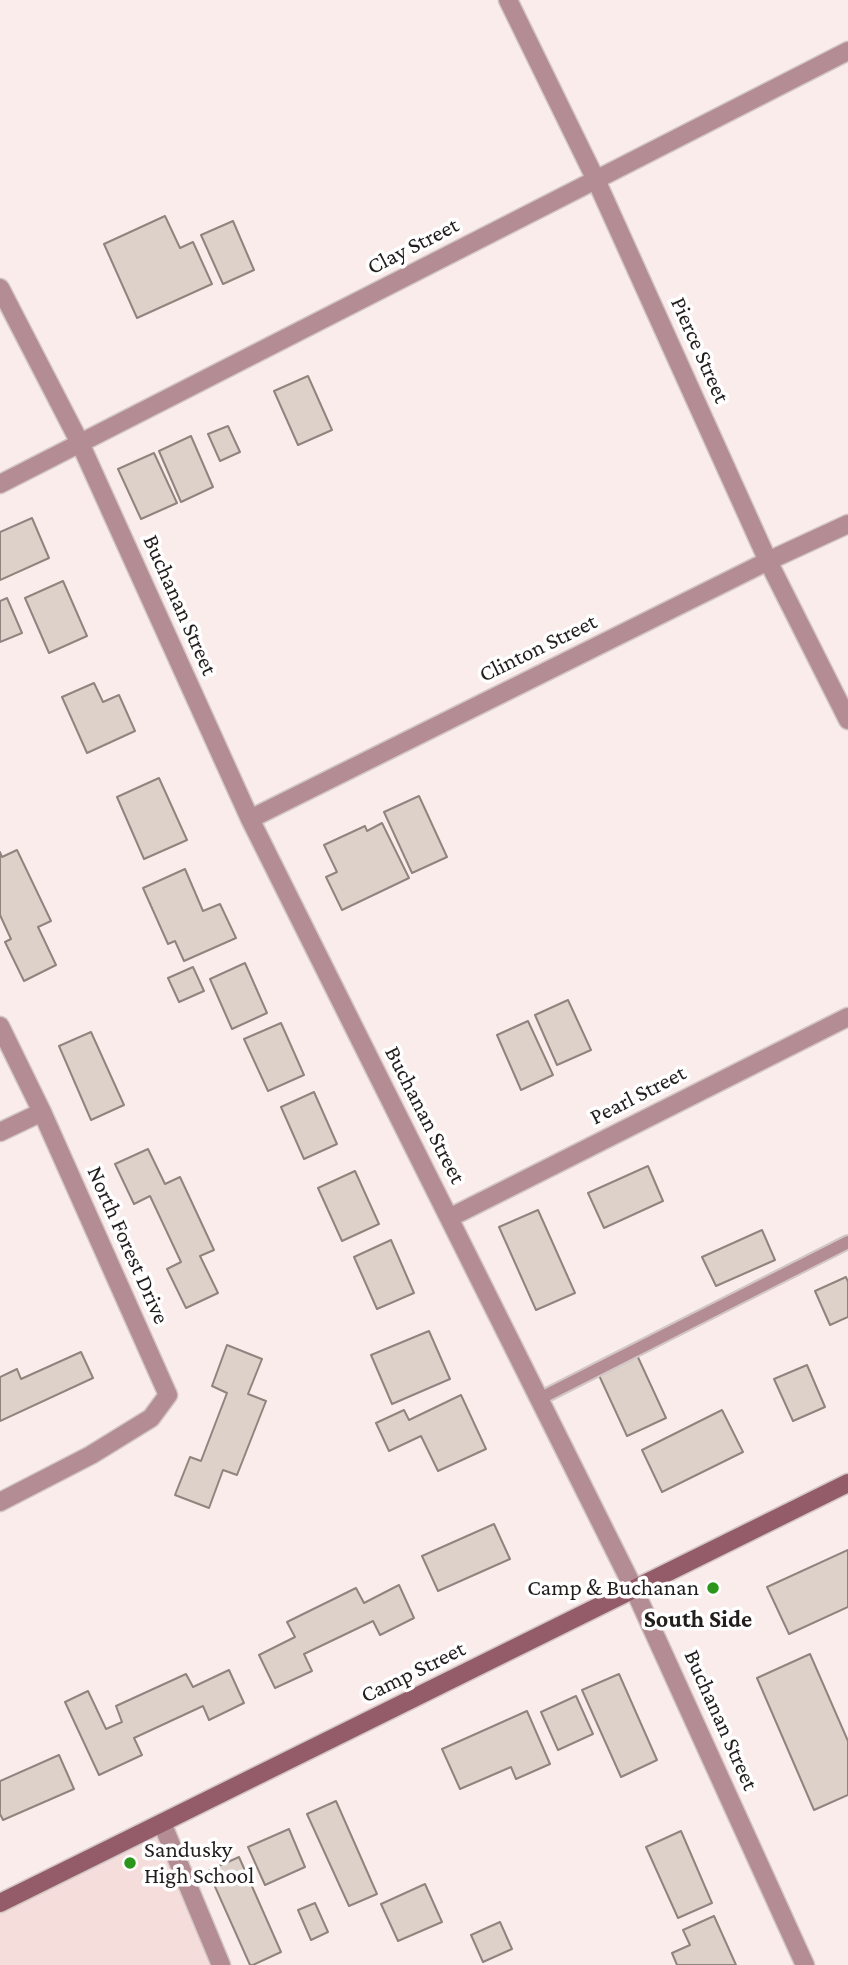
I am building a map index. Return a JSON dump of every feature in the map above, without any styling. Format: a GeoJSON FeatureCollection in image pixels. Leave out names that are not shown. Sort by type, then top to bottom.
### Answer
{"type":"FeatureCollection","features":[{"type":"Feature","properties":{"kind":"street","name":"Pierce Street"},"geometry":{"type":"LineString","coordinates":[[508,0],[596,180],[768,561],[848,720]]}},
{"type":"Feature","properties":{"kind":"street","name":"Clay Street"},"geometry":{"type":"LineString","coordinates":[[0,484],[848,51]]}},
{"type":"Feature","properties":{"kind":"street","name":"Buchanan Street"},"geometry":{"type":"LineString","coordinates":[[0,288],[80,443],[250,819],[634,1589],[805,1965]]}},
{"type":"Feature","properties":{"kind":"street","name":"Clinton Street"},"geometry":{"type":"LineString","coordinates":[[250,819],[768,561],[848,524]]}},
{"type":"Feature","properties":{"kind":"street","name":"Pearl Street"},"geometry":{"type":"LineString","coordinates":[[449,1218],[848,1017]]}},
{"type":"Feature","properties":{"kind":"street","name":"North Forest Drive"},"geometry":{"type":"LineString","coordinates":[[0,1026],[42,1112],[168,1395],[152,1418],[91,1455],[0,1503]]}},
{"type":"Feature","properties":{"kind":"street"},"geometry":{"type":"LineString","coordinates":[[0,1132],[42,1112]]}},
{"type":"Feature","properties":{"kind":"street","name":"Camp Street"},"geometry":{"type":"LineString","coordinates":[[0,1903],[848,1483]]}},
{"type":"Feature","properties":{"kind":"street"},"geometry":{"type":"LineString","coordinates":[[162,1823],[221,1965]]}},
{"type":"Feature","properties":{"kind":"lane"},"geometry":{"type":"LineString","coordinates":[[539,1399],[848,1242]]}},
{"type":"Feature","properties":{"kind":"shaded area","name":"Sandusky High School"},"geometry":{"type":"Polygon","coordinates":[[[162,1823],[221,1965],[0,1965],[0,1903],[162,1823]]]}},
{"type":"Feature","properties":{"kind":"building"},"geometry":{"type":"Polygon","coordinates":[[[165,216],[180,248],[193,242],[212,284],[137,318],[104,244],[165,216]]]}},
{"type":"Feature","properties":{"kind":"building"},"geometry":{"type":"Polygon","coordinates":[[[233,221],[254,270],[223,284],[201,235],[233,221]]]}},
{"type":"Feature","properties":{"kind":"building"},"geometry":{"type":"Polygon","coordinates":[[[308,376],[332,430],[298,445],[274,391],[308,376]]]}},
{"type":"Feature","properties":{"kind":"building"},"geometry":{"type":"Polygon","coordinates":[[[228,426],[240,452],[220,461],[208,434],[228,426]]]}},
{"type":"Feature","properties":{"kind":"building"},"geometry":{"type":"Polygon","coordinates":[[[191,436],[213,487],[181,502],[159,451],[191,436]]]}},
{"type":"Feature","properties":{"kind":"building"},"geometry":{"type":"Polygon","coordinates":[[[154,453],[177,503],[141,519],[118,469],[154,453]]]}},
{"type":"Feature","properties":{"kind":"building"},"geometry":{"type":"Polygon","coordinates":[[[32,518],[49,558],[0,580],[0,532],[32,518]]]}},
{"type":"Feature","properties":{"kind":"building"},"geometry":{"type":"Polygon","coordinates":[[[63,581],[87,636],[49,653],[25,598],[63,581]]]}},
{"type":"Feature","properties":{"kind":"building"},"geometry":{"type":"Polygon","coordinates":[[[7,598],[22,633],[0,642],[0,601],[7,598]]]}},
{"type":"Feature","properties":{"kind":"building"},"geometry":{"type":"Polygon","coordinates":[[[94,683],[103,702],[119,695],[135,731],[87,753],[62,697],[94,683]]]}},
{"type":"Feature","properties":{"kind":"building"},"geometry":{"type":"Polygon","coordinates":[[[159,778],[187,840],[144,859],[117,797],[159,778]]]}},
{"type":"Feature","properties":{"kind":"building"},"geometry":{"type":"Polygon","coordinates":[[[419,796],[447,857],[412,873],[384,812],[419,796]]]}},
{"type":"Feature","properties":{"kind":"building"},"geometry":{"type":"Polygon","coordinates":[[[382,823],[409,878],[342,910],[326,877],[337,872],[324,845],[365,826],[367,831],[382,823]]]}},
{"type":"Feature","properties":{"kind":"building"},"geometry":{"type":"Polygon","coordinates":[[[17,850],[51,921],[38,927],[56,965],[24,981],[5,942],[11,939],[0,915],[0,852],[2,857],[17,850]]]}},
{"type":"Feature","properties":{"kind":"building"},"geometry":{"type":"Polygon","coordinates":[[[185,869],[203,911],[220,904],[236,938],[184,961],[175,941],[168,944],[143,888],[185,869]]]}},
{"type":"Feature","properties":{"kind":"building"},"geometry":{"type":"Polygon","coordinates":[[[245,963],[267,1013],[232,1029],[210,979],[245,963]]]}},
{"type":"Feature","properties":{"kind":"building"},"geometry":{"type":"Polygon","coordinates":[[[193,967],[204,991],[179,1002],[168,978],[193,967]]]}},
{"type":"Feature","properties":{"kind":"building"},"geometry":{"type":"Polygon","coordinates":[[[568,1000],[591,1050],[557,1065],[535,1015],[568,1000]]]}},
{"type":"Feature","properties":{"kind":"building"},"geometry":{"type":"Polygon","coordinates":[[[528,1021],[553,1075],[521,1090],[497,1035],[528,1021]]]}},
{"type":"Feature","properties":{"kind":"building"},"geometry":{"type":"Polygon","coordinates":[[[281,1023],[304,1075],[268,1091],[244,1039],[281,1023]]]}},
{"type":"Feature","properties":{"kind":"building"},"geometry":{"type":"Polygon","coordinates":[[[91,1032],[124,1105],[91,1120],[59,1046],[91,1032]]]}},
{"type":"Feature","properties":{"kind":"building"},"geometry":{"type":"Polygon","coordinates":[[[314,1092],[337,1144],[304,1159],[281,1107],[314,1092]]]}},
{"type":"Feature","properties":{"kind":"building"},"geometry":{"type":"Polygon","coordinates":[[[148,1149],[165,1184],[180,1177],[214,1250],[200,1256],[218,1293],[186,1308],[167,1269],[181,1262],[150,1196],[134,1204],[115,1164],[148,1149]]]}},
{"type":"Feature","properties":{"kind":"building"},"geometry":{"type":"Polygon","coordinates":[[[648,1166],[663,1201],[604,1228],[588,1193],[648,1166]]]}},
{"type":"Feature","properties":{"kind":"building"},"geometry":{"type":"Polygon","coordinates":[[[355,1171],[379,1224],[342,1241],[318,1188],[355,1171]]]}},
{"type":"Feature","properties":{"kind":"building"},"geometry":{"type":"Polygon","coordinates":[[[538,1210],[575,1293],[536,1310],[499,1227],[538,1210]]]}},
{"type":"Feature","properties":{"kind":"building"},"geometry":{"type":"Polygon","coordinates":[[[762,1230],[775,1260],[716,1286],[702,1257],[762,1230]]]}},
{"type":"Feature","properties":{"kind":"building"},"geometry":{"type":"Polygon","coordinates":[[[391,1240],[414,1293],[377,1309],[354,1257],[391,1240]]]}},
{"type":"Feature","properties":{"kind":"building"},"geometry":{"type":"Polygon","coordinates":[[[846,1277],[848,1317],[830,1325],[815,1291],[846,1277]]]}},
{"type":"Feature","properties":{"kind":"building"},"geometry":{"type":"Polygon","coordinates":[[[429,1331],[450,1379],[392,1404],[371,1355],[429,1331]]]}},
{"type":"Feature","properties":{"kind":"building"},"geometry":{"type":"Polygon","coordinates":[[[227,1345],[262,1359],[248,1394],[266,1401],[237,1475],[223,1470],[209,1508],[175,1495],[190,1457],[201,1461],[227,1393],[212,1386],[227,1345]]]}},
{"type":"Feature","properties":{"kind":"building"},"geometry":{"type":"Polygon","coordinates":[[[81,1352],[93,1378],[0,1421],[0,1377],[17,1369],[21,1379],[81,1352]]]}},
{"type":"Feature","properties":{"kind":"building"},"geometry":{"type":"Polygon","coordinates":[[[636,1353],[666,1418],[627,1436],[597,1371],[636,1353]]]}},
{"type":"Feature","properties":{"kind":"building"},"geometry":{"type":"Polygon","coordinates":[[[807,1365],[825,1407],[793,1421],[774,1379],[807,1365]]]}},
{"type":"Feature","properties":{"kind":"building"},"geometry":{"type":"Polygon","coordinates":[[[461,1395],[486,1449],[438,1471],[421,1436],[389,1451],[376,1423],[404,1410],[409,1420],[461,1395]]]}},
{"type":"Feature","properties":{"kind":"building"},"geometry":{"type":"Polygon","coordinates":[[[722,1410],[743,1452],[662,1492],[642,1450],[722,1410]]]}},
{"type":"Feature","properties":{"kind":"building"},"geometry":{"type":"Polygon","coordinates":[[[494,1524],[510,1559],[438,1591],[422,1556],[494,1524]]]}},
{"type":"Feature","properties":{"kind":"building"},"geometry":{"type":"Polygon","coordinates":[[[848,1550],[848,1607],[789,1634],[767,1587],[848,1550]]]}},
{"type":"Feature","properties":{"kind":"building"},"geometry":{"type":"Polygon","coordinates":[[[399,1585],[414,1618],[380,1635],[373,1621],[304,1654],[312,1671],[275,1688],[259,1655],[295,1637],[287,1622],[356,1588],[364,1603],[399,1585]]]}},
{"type":"Feature","properties":{"kind":"building"},"geometry":{"type":"Polygon","coordinates":[[[810,1654],[848,1741],[848,1795],[814,1810],[757,1678],[810,1654]]]}},
{"type":"Feature","properties":{"kind":"building"},"geometry":{"type":"Polygon","coordinates":[[[229,1670],[244,1703],[209,1720],[203,1706],[134,1738],[142,1755],[99,1775],[65,1702],[88,1691],[106,1729],[122,1722],[116,1706],[186,1674],[193,1687],[229,1670]]]}},
{"type":"Feature","properties":{"kind":"building"},"geometry":{"type":"Polygon","coordinates":[[[619,1674],[657,1760],[621,1777],[582,1690],[619,1674]]]}},
{"type":"Feature","properties":{"kind":"building"},"geometry":{"type":"Polygon","coordinates":[[[576,1696],[593,1734],[558,1750],[541,1712],[576,1696]]]}},
{"type":"Feature","properties":{"kind":"building"},"geometry":{"type":"Polygon","coordinates":[[[527,1711],[550,1764],[516,1779],[511,1767],[460,1789],[442,1749],[527,1711]]]}},
{"type":"Feature","properties":{"kind":"building"},"geometry":{"type":"Polygon","coordinates":[[[59,1755],[74,1789],[3,1820],[0,1814],[0,1781],[59,1755]]]}},
{"type":"Feature","properties":{"kind":"building"},"geometry":{"type":"Polygon","coordinates":[[[336,1801],[377,1894],[349,1906],[307,1814],[336,1801]]]}},
{"type":"Feature","properties":{"kind":"building"},"geometry":{"type":"Polygon","coordinates":[[[289,1829],[305,1867],[265,1885],[248,1847],[289,1829]]]}},
{"type":"Feature","properties":{"kind":"building"},"geometry":{"type":"Polygon","coordinates":[[[681,1831],[712,1903],[678,1918],[646,1847],[681,1831]]]}},
{"type":"Feature","properties":{"kind":"building"},"geometry":{"type":"Polygon","coordinates":[[[239,1857],[281,1952],[253,1965],[250,1965],[208,1871],[239,1857]]]}},
{"type":"Feature","properties":{"kind":"building"},"geometry":{"type":"Polygon","coordinates":[[[425,1884],[442,1922],[398,1941],[381,1904],[425,1884]]]}},
{"type":"Feature","properties":{"kind":"building"},"geometry":{"type":"Polygon","coordinates":[[[315,1903],[328,1932],[311,1940],[298,1910],[315,1903]]]}},
{"type":"Feature","properties":{"kind":"building"},"geometry":{"type":"Polygon","coordinates":[[[714,1916],[736,1965],[677,1965],[672,1953],[690,1945],[683,1930],[714,1916]]]}},
{"type":"Feature","properties":{"kind":"building"},"geometry":{"type":"Polygon","coordinates":[[[500,1922],[512,1949],[483,1962],[471,1935],[500,1922]]]}},
{"type":"Feature","properties":{"kind":"place","name":"Camp & Buchanan"},"geometry":{"type":"Point","coordinates":[713,1588]}},
{"type":"Feature","properties":{"kind":"place","name":"Sandusky High School"},"geometry":{"type":"Point","coordinates":[130,1863]}},
{"type":"Feature","properties":{"kind":"district","name":"South Side"},"geometry":{"type":"Point","coordinates":[698,1620]}}]}
